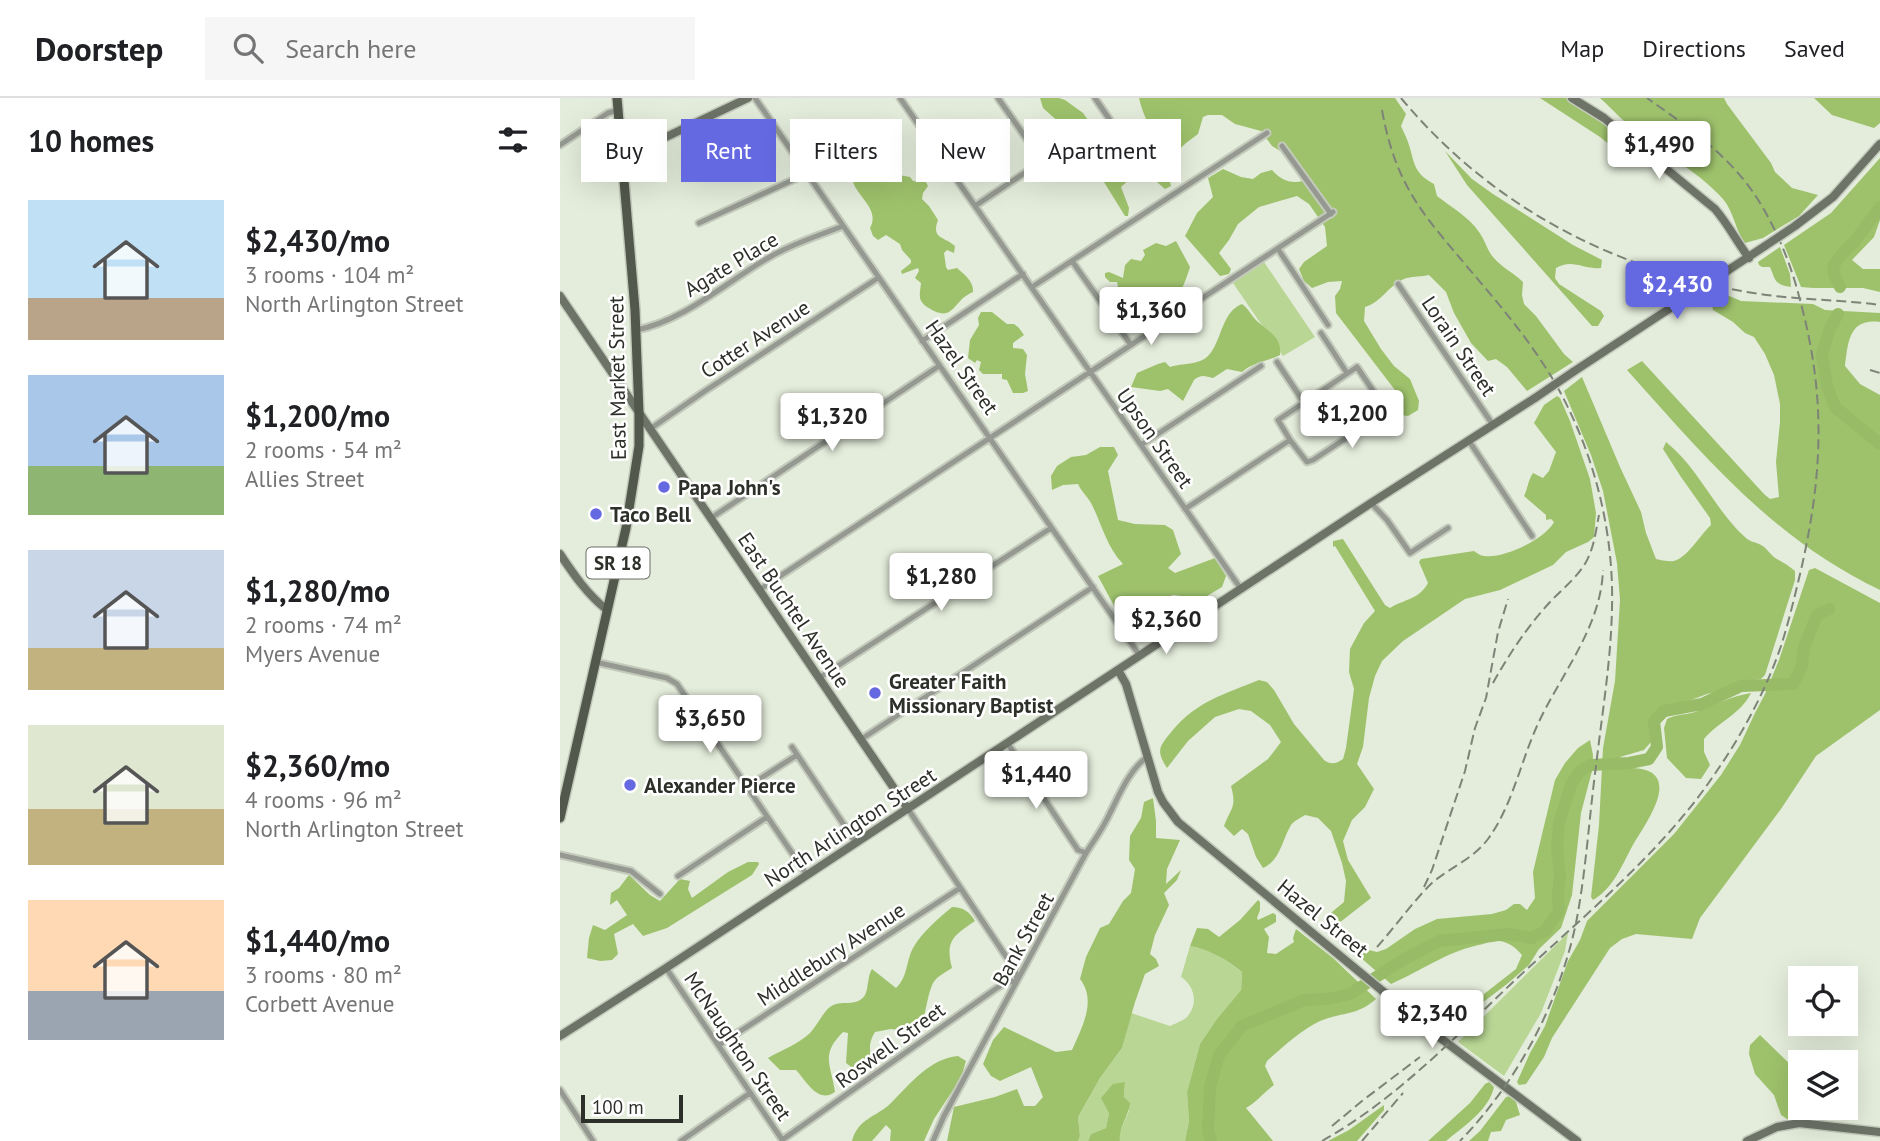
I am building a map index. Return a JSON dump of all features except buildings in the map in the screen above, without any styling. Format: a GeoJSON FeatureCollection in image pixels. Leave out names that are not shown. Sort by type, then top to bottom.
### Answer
{"type":"FeatureCollection","features":[{"type":"Feature","properties":{"kind":"main road","name":"East Market Street"},"geometry":{"type":"LineString","coordinates":[[617,98],[619,119]]}},
{"type":"Feature","properties":{"kind":"main road","name":"East Market Street"},"geometry":{"type":"LineString","coordinates":[[560,818],[630,506],[639,446],[636,330],[624,182]]}},
{"type":"Feature","properties":{"kind":"street"},"geometry":{"type":"LineString","coordinates":[[667,137],[748,98]]}},
{"type":"Feature","properties":{"kind":"street","name":"Hazel Street"},"geometry":{"type":"LineString","coordinates":[[755,98],[790,150]]}},
{"type":"Feature","properties":{"kind":"street","name":"Upson Street"},"geometry":{"type":"LineString","coordinates":[[900,98],[1241,589]]}},
{"type":"Feature","properties":{"kind":"street"},"geometry":{"type":"LineString","coordinates":[[975,206],[1031,169],[1038,161],[1035,151],[998,98]]}},
{"type":"Feature","properties":{"kind":"street"},"geometry":{"type":"LineString","coordinates":[[1096,98],[1110,119]]}},
{"type":"Feature","properties":{"kind":"street"},"geometry":{"type":"LineString","coordinates":[[1572,98],[1604,118],[1715,209],[1749,258]]}},
{"type":"Feature","properties":{"kind":"street"},"geometry":{"type":"LineString","coordinates":[[563,143],[608,113],[618,110]]}},
{"type":"Feature","properties":{"kind":"street"},"geometry":{"type":"LineString","coordinates":[[1032,287],[1266,133]]}},
{"type":"Feature","properties":{"kind":"street","name":"North Arlington Street"},"geometry":{"type":"LineString","coordinates":[[560,1036],[1749,258],[1833,197],[1880,144]]}},
{"type":"Feature","properties":{"kind":"street"},"geometry":{"type":"LineString","coordinates":[[759,590],[1332,213],[1282,146]]}},
{"type":"Feature","properties":{"kind":"street"},"geometry":{"type":"LineString","coordinates":[[699,223],[790,181]]}},
{"type":"Feature","properties":{"kind":"street","name":"Hazel Street"},"geometry":{"type":"LineString","coordinates":[[812,182],[1140,656]]}},
{"type":"Feature","properties":{"kind":"street","name":"Agate Place"},"geometry":{"type":"LineString","coordinates":[[636,330],[660,323],[680,313],[779,251],[842,226]]}},
{"type":"Feature","properties":{"kind":"street"},"geometry":{"type":"LineString","coordinates":[[1278,249],[1328,325]]}},
{"type":"Feature","properties":{"kind":"street"},"geometry":{"type":"LineString","coordinates":[[1072,261],[1131,345]]}},
{"type":"Feature","properties":{"kind":"street"},"geometry":{"type":"LineString","coordinates":[[922,341],[1023,275]]}},
{"type":"Feature","properties":{"kind":"street","name":"Cotter Avenue"},"geometry":{"type":"LineString","coordinates":[[650,429],[878,278]]}},
{"type":"Feature","properties":{"kind":"street","name":"Lorain Street"},"geometry":{"type":"LineString","coordinates":[[1398,284],[1493,425]]}},
{"type":"Feature","properties":{"kind":"street","name":"East Buchtel Avenue"},"geometry":{"type":"LineString","coordinates":[[560,296],[908,809],[1015,970],[1017,980]]}},
{"type":"Feature","properties":{"kind":"street"},"geometry":{"type":"LineString","coordinates":[[1321,333],[1347,373]]}},
{"type":"Feature","properties":{"kind":"street"},"geometry":{"type":"LineString","coordinates":[[1277,362],[1303,401]]}},
{"type":"Feature","properties":{"kind":"street"},"geometry":{"type":"LineString","coordinates":[[711,518],[939,366]]}},
{"type":"Feature","properties":{"kind":"street"},"geometry":{"type":"LineString","coordinates":[[1141,445],[1261,366]]}},
{"type":"Feature","properties":{"kind":"street"},"geometry":{"type":"LineString","coordinates":[[1357,367],[1386,412],[1307,462],[1284,431],[1279,418],[1347,373],[1357,367]]}},
{"type":"Feature","properties":{"kind":"street"},"geometry":{"type":"LineString","coordinates":[[1185,509],[1290,440]]}},
{"type":"Feature","properties":{"kind":"street"},"geometry":{"type":"LineString","coordinates":[[1469,441],[1532,536]]}},
{"type":"Feature","properties":{"kind":"street"},"geometry":{"type":"LineString","coordinates":[[1371,503],[1387,520],[1410,553],[1448,528]]}},
{"type":"Feature","properties":{"kind":"street"},"geometry":{"type":"LineString","coordinates":[[818,678],[1051,528]]}},
{"type":"Feature","properties":{"kind":"street"},"geometry":{"type":"LineString","coordinates":[[560,554],[579,584],[607,610]]}},
{"type":"Feature","properties":{"kind":"street"},"geometry":{"type":"LineString","coordinates":[[860,740],[1093,587]]}},
{"type":"Feature","properties":{"kind":"street"},"geometry":{"type":"LineString","coordinates":[[595,662],[673,680],[807,875]]}},
{"type":"Feature","properties":{"kind":"street","name":"Hazel Street"},"geometry":{"type":"LineString","coordinates":[[1118,670],[1126,684],[1158,792],[1178,821],[1448,1045],[1577,1141]]}},
{"type":"Feature","properties":{"kind":"street"},"geometry":{"type":"LineString","coordinates":[[1008,744],[1078,850],[1086,853]]}},
{"type":"Feature","properties":{"kind":"street"},"geometry":{"type":"LineString","coordinates":[[792,747],[856,844]]}},
{"type":"Feature","properties":{"kind":"street"},"geometry":{"type":"LineString","coordinates":[[747,787],[797,755]]}},
{"type":"Feature","properties":{"kind":"street","name":"Bank Street"},"geometry":{"type":"LineString","coordinates":[[933,1141],[1086,853],[1130,775],[1147,757]]}},
{"type":"Feature","properties":{"kind":"street"},"geometry":{"type":"LineString","coordinates":[[678,876],[767,817]]}},
{"type":"Feature","properties":{"kind":"street"},"geometry":{"type":"LineString","coordinates":[[560,855],[631,871],[660,894]]}},
{"type":"Feature","properties":{"kind":"street","name":"Middlebury Avenue"},"geometry":{"type":"LineString","coordinates":[[719,1045],[960,888]]}},
{"type":"Feature","properties":{"kind":"street","name":"McNaughton Street"},"geometry":{"type":"LineString","coordinates":[[666,968],[783,1140]]}},
{"type":"Feature","properties":{"kind":"street","name":"Roswell Street"},"geometry":{"type":"LineString","coordinates":[[783,1140],[994,990],[1017,980]]}},
{"type":"Feature","properties":{"kind":"street"},"geometry":{"type":"LineString","coordinates":[[560,1090],[593,1141]]}},
{"type":"Feature","properties":{"kind":"street"},"geometry":{"type":"LineString","coordinates":[[686,1140],[750,1093]]}},
{"type":"Feature","properties":{"kind":"street"},"geometry":{"type":"LineString","coordinates":[[1747,1141],[1777,1127],[1799,1123],[1880,1132]]}},
{"type":"Feature","properties":{"kind":"green space"},"geometry":{"type":"Polygon","coordinates":[[[1040,98],[1059,98],[1083,113],[1087,119],[1055,119],[1043,108],[1040,98]]]}},
{"type":"Feature","properties":{"kind":"green space"},"geometry":{"type":"Polygon","coordinates":[[[1139,98],[1395,98],[1406,114],[1401,126],[1418,171],[1434,184],[1437,196],[1475,227],[1496,261],[1523,282],[1524,304],[1573,362],[1527,391],[1507,367],[1496,359],[1488,361],[1471,343],[1446,292],[1429,275],[1407,278],[1365,307],[1364,321],[1394,366],[1410,379],[1419,401],[1418,410],[1408,416],[1401,415],[1395,390],[1336,313],[1335,296],[1342,281],[1328,282],[1312,288],[1304,281],[1299,269],[1304,262],[1327,246],[1325,227],[1309,204],[1297,196],[1259,207],[1238,224],[1219,253],[1231,269],[1229,274],[1220,276],[1185,236],[1197,213],[1213,197],[1208,178],[1223,169],[1253,179],[1272,170],[1286,180],[1303,181],[1306,176],[1294,159],[1272,146],[1261,131],[1235,124],[1222,115],[1203,117],[1198,134],[1181,148],[1181,119],[1146,119],[1139,98]]]}},
{"type":"Feature","properties":{"kind":"green space"},"geometry":{"type":"Polygon","coordinates":[[[1540,98],[1568,98],[1603,121],[1650,160],[1646,163],[1634,153],[1627,159],[1600,137],[1540,98]]]}},
{"type":"Feature","properties":{"kind":"green space"},"geometry":{"type":"Polygon","coordinates":[[[1600,98],[1724,98],[1775,172],[1792,188],[1818,195],[1799,216],[1763,238],[1745,243],[1727,204],[1714,189],[1640,135],[1600,98]]]}},
{"type":"Feature","properties":{"kind":"green space"},"geometry":{"type":"Polygon","coordinates":[[[1814,98],[1880,98],[1880,123],[1874,128],[1832,115],[1814,98]]]}},
{"type":"Feature","properties":{"kind":"green space"},"geometry":{"type":"Polygon","coordinates":[[[1445,151],[1472,179],[1493,194],[1573,245],[1602,260],[1601,268],[1562,265],[1556,268],[1555,278],[1559,284],[1601,311],[1604,316],[1598,326],[1592,326],[1467,185],[1445,151]]]}},
{"type":"Feature","properties":{"kind":"green space"},"geometry":{"type":"Polygon","coordinates":[[[1880,158],[1880,220],[1874,237],[1852,260],[1863,269],[1880,269],[1880,292],[1863,288],[1801,287],[1784,245],[1831,213],[1880,158]]]}},
{"type":"Feature","properties":{"kind":"green space"},"geometry":{"type":"Polygon","coordinates":[[[902,176],[916,182],[926,182],[928,186],[922,199],[938,220],[937,234],[955,246],[954,253],[947,250],[944,253],[946,267],[948,270],[957,268],[963,273],[973,292],[948,312],[936,312],[927,307],[920,296],[921,283],[915,278],[918,268],[902,274],[901,271],[911,260],[900,244],[886,235],[878,240],[873,236],[870,228],[873,219],[871,211],[853,182],[902,182],[902,176]]]}},
{"type":"Feature","properties":{"kind":"green space"},"geometry":{"type":"Polygon","coordinates":[[[1104,182],[1127,182],[1121,187],[1129,208],[1128,216],[1125,216],[1104,182]]]}},
{"type":"Feature","properties":{"kind":"green space"},"geometry":{"type":"Polygon","coordinates":[[[1157,182],[1170,182],[1171,186],[1165,189],[1157,182]]]}},
{"type":"Feature","properties":{"kind":"green space"},"geometry":{"type":"Polygon","coordinates":[[[1176,241],[1190,267],[1184,285],[1170,306],[1165,310],[1151,300],[1141,303],[1132,298],[1122,302],[1107,299],[1109,293],[1118,286],[1117,282],[1110,282],[1105,277],[1105,273],[1123,278],[1125,265],[1131,259],[1141,261],[1145,255],[1143,250],[1156,243],[1166,246],[1176,241]]]}},
{"type":"Feature","properties":{"kind":"green space"},"geometry":{"type":"Polygon","coordinates":[[[1780,247],[1790,274],[1791,287],[1778,283],[1770,267],[1762,267],[1758,262],[1780,247]]]}},
{"type":"Feature","properties":{"kind":"green space"},"geometry":{"type":"Polygon","coordinates":[[[1264,262],[1315,337],[1283,356],[1233,283],[1264,262]]]}},
{"type":"Feature","properties":{"kind":"green space"},"geometry":{"type":"Polygon","coordinates":[[[1727,295],[1741,301],[1813,304],[1825,310],[1880,313],[1880,322],[1862,324],[1852,333],[1845,366],[1860,384],[1880,395],[1880,590],[1806,546],[1773,521],[1713,464],[1627,370],[1642,361],[1764,494],[1770,499],[1779,497],[1776,462],[1780,404],[1774,375],[1754,337],[1713,310],[1711,300],[1714,296],[1727,295]]]}},
{"type":"Feature","properties":{"kind":"green space"},"geometry":{"type":"Polygon","coordinates":[[[1242,304],[1277,339],[1280,355],[1242,372],[1227,369],[1213,378],[1199,377],[1194,380],[1183,401],[1168,389],[1160,391],[1131,387],[1137,373],[1158,364],[1165,362],[1170,367],[1204,359],[1213,350],[1230,314],[1242,304]]]}},
{"type":"Feature","properties":{"kind":"green space"},"geometry":{"type":"Polygon","coordinates":[[[981,312],[992,312],[1007,324],[1014,324],[1024,335],[1013,343],[1013,348],[1023,349],[1027,355],[1025,374],[1028,391],[1013,393],[1007,380],[1002,379],[1002,374],[983,374],[979,370],[981,362],[977,360],[975,363],[968,358],[970,340],[979,325],[981,312]]]}},
{"type":"Feature","properties":{"kind":"green space"},"geometry":{"type":"Polygon","coordinates":[[[1582,377],[1641,512],[1656,559],[1679,559],[1711,525],[1710,518],[1663,449],[1666,442],[1688,464],[1735,527],[1795,571],[1795,580],[1765,675],[1761,679],[1741,682],[1670,708],[1644,750],[1620,757],[1631,768],[1647,771],[1656,777],[1658,797],[1617,874],[1607,889],[1593,900],[1591,897],[1599,825],[1603,748],[1615,681],[1620,600],[1617,563],[1603,491],[1564,391],[1582,377]]]}},
{"type":"Feature","properties":{"kind":"green space"},"geometry":{"type":"Polygon","coordinates":[[[1557,396],[1570,421],[1590,479],[1596,513],[1594,537],[1566,552],[1553,565],[1500,590],[1465,599],[1403,641],[1382,661],[1369,698],[1363,747],[1357,764],[1374,789],[1365,807],[1352,820],[1343,841],[1348,860],[1371,898],[1334,927],[1328,919],[1344,902],[1346,881],[1331,831],[1318,818],[1305,815],[1294,822],[1277,855],[1263,868],[1248,834],[1242,829],[1234,836],[1224,826],[1233,803],[1231,786],[1268,759],[1281,742],[1270,725],[1251,711],[1239,709],[1215,717],[1188,741],[1167,768],[1160,748],[1191,712],[1223,694],[1259,680],[1267,682],[1274,690],[1294,724],[1324,760],[1334,763],[1343,759],[1354,689],[1349,672],[1350,649],[1364,623],[1375,611],[1335,546],[1333,547],[1333,541],[1343,539],[1385,605],[1390,608],[1416,596],[1428,583],[1419,562],[1421,559],[1474,551],[1483,556],[1492,556],[1513,551],[1533,541],[1554,522],[1551,519],[1546,520],[1546,515],[1524,496],[1533,473],[1543,478],[1549,471],[1556,452],[1534,423],[1544,405],[1557,396]]]}},
{"type":"Feature","properties":{"kind":"green space"},"geometry":{"type":"Polygon","coordinates":[[[1100,447],[1114,447],[1118,455],[1108,471],[1118,520],[1135,524],[1165,525],[1173,530],[1181,554],[1168,568],[1175,573],[1215,558],[1226,576],[1222,587],[1207,596],[1173,595],[1154,603],[1147,610],[1154,635],[1143,637],[1128,625],[1098,576],[1123,564],[1112,550],[1091,503],[1078,484],[1063,485],[1052,490],[1051,476],[1057,466],[1071,457],[1086,455],[1100,447]]]}},
{"type":"Feature","properties":{"kind":"green space"},"geometry":{"type":"Polygon","coordinates":[[[1815,568],[1880,603],[1880,710],[1816,756],[1781,809],[1700,918],[1692,939],[1636,934],[1622,939],[1610,948],[1552,1038],[1544,1057],[1526,1084],[1519,1085],[1517,1082],[1545,1026],[1568,961],[1587,921],[1674,834],[1721,775],[1740,745],[1779,660],[1809,570],[1815,568]]]}},
{"type":"Feature","properties":{"kind":"green space"},"geometry":{"type":"Polygon","coordinates":[[[1751,693],[1741,707],[1704,739],[1704,752],[1710,765],[1701,779],[1686,778],[1667,758],[1664,728],[1667,719],[1751,693]]]}},
{"type":"Feature","properties":{"kind":"green space"},"geometry":{"type":"Polygon","coordinates":[[[1590,740],[1592,771],[1581,813],[1572,895],[1561,928],[1539,949],[1529,965],[1507,984],[1482,1003],[1484,994],[1516,969],[1522,955],[1512,946],[1499,941],[1458,951],[1391,984],[1345,944],[1350,939],[1365,949],[1377,952],[1437,919],[1492,914],[1506,910],[1514,904],[1520,904],[1527,910],[1535,898],[1533,872],[1555,780],[1578,748],[1590,740]]]}},
{"type":"Feature","properties":{"kind":"green space"},"geometry":{"type":"Polygon","coordinates":[[[1153,798],[1156,838],[1180,840],[1167,869],[1166,884],[1181,870],[1177,880],[1164,893],[1169,905],[1155,935],[1150,954],[1159,966],[1145,974],[1122,1048],[1100,1078],[1078,1117],[1078,1141],[947,1141],[954,1107],[1017,1089],[1024,1106],[1035,1106],[1043,1097],[1031,1067],[1000,1081],[991,1076],[983,1064],[993,1040],[1004,1027],[1056,1052],[1072,1050],[1088,1005],[1085,987],[1080,979],[1086,957],[1100,928],[1109,924],[1131,893],[1135,869],[1129,860],[1130,836],[1141,818],[1144,802],[1153,798]]]}},
{"type":"Feature","properties":{"kind":"green space"},"geometry":{"type":"Polygon","coordinates":[[[748,862],[759,864],[752,875],[667,928],[643,936],[633,924],[614,934],[618,954],[612,960],[587,958],[593,925],[605,930],[627,915],[617,900],[610,905],[611,893],[619,888],[629,875],[660,901],[680,879],[690,881],[688,889],[692,898],[728,872],[748,862]]]}},
{"type":"Feature","properties":{"kind":"green space"},"geometry":{"type":"Polygon","coordinates":[[[1258,900],[1258,920],[1273,913],[1276,915],[1276,922],[1264,929],[1269,937],[1267,953],[1276,954],[1294,942],[1296,929],[1333,958],[1376,999],[1356,1011],[1320,1021],[1292,1039],[1267,1061],[1265,1066],[1274,1085],[1246,1108],[1273,1141],[1185,1141],[1189,1121],[1187,1092],[1200,1044],[1241,990],[1242,972],[1218,956],[1190,946],[1197,928],[1208,929],[1219,937],[1240,920],[1258,900]]]}},
{"type":"Feature","properties":{"kind":"green space"},"geometry":{"type":"Polygon","coordinates":[[[952,907],[966,911],[975,921],[956,935],[950,945],[952,968],[933,983],[918,1035],[905,1038],[899,1030],[891,1029],[875,1032],[870,1045],[870,1056],[854,1069],[846,1063],[848,1033],[843,1032],[829,1054],[835,1092],[829,1095],[818,1093],[796,1070],[780,1070],[768,1058],[805,1037],[830,1007],[862,999],[872,969],[896,988],[903,979],[917,942],[952,907]]]}},
{"type":"Feature","properties":{"kind":"green space"},"geometry":{"type":"Polygon","coordinates":[[[1568,933],[1565,951],[1541,1013],[1504,1076],[1458,1042],[1568,933]]]}},
{"type":"Feature","properties":{"kind":"green space"},"geometry":{"type":"Polygon","coordinates":[[[1190,946],[1211,952],[1242,972],[1241,990],[1200,1044],[1187,1092],[1189,1121],[1185,1141],[1120,1141],[1119,1134],[1129,1111],[1124,1097],[1125,1083],[1109,1113],[1106,1128],[1091,1134],[1088,1141],[1078,1141],[1078,1117],[1100,1078],[1122,1048],[1131,1013],[1170,1026],[1190,1013],[1194,996],[1190,985],[1181,977],[1190,946]]]}},
{"type":"Feature","properties":{"kind":"green space"},"geometry":{"type":"Polygon","coordinates":[[[1760,1035],[1788,1062],[1788,1119],[1781,1115],[1774,1095],[1755,1074],[1749,1054],[1750,1045],[1760,1035]]]}},
{"type":"Feature","properties":{"kind":"green space"},"geometry":{"type":"Polygon","coordinates":[[[958,1056],[966,1061],[961,1078],[934,1119],[924,1141],[890,1141],[891,1130],[886,1125],[872,1141],[852,1141],[863,1123],[886,1108],[921,1073],[938,1062],[958,1056]]]}},
{"type":"Feature","properties":{"kind":"green space"},"geometry":{"type":"Polygon","coordinates":[[[1125,1082],[1124,1097],[1130,1103],[1120,1141],[1088,1141],[1091,1134],[1106,1128],[1109,1113],[1101,1098],[1113,1084],[1125,1082]]]}},
{"type":"Feature","properties":{"kind":"green space"},"geometry":{"type":"Polygon","coordinates":[[[1489,1082],[1494,1087],[1491,1095],[1475,1117],[1446,1141],[1428,1141],[1470,1103],[1489,1082]]]}},
{"type":"Feature","properties":{"kind":"green space"},"geometry":{"type":"Polygon","coordinates":[[[1511,1096],[1520,1115],[1506,1120],[1501,1131],[1491,1132],[1488,1141],[1469,1141],[1506,1097],[1511,1096]]]}},
{"type":"Feature","properties":{"kind":"green space"},"geometry":{"type":"Polygon","coordinates":[[[1384,1105],[1384,1110],[1357,1141],[1328,1141],[1349,1130],[1384,1105]]]}},
{"type":"Feature","properties":{"kind":"waterway"},"geometry":{"type":"LineString","coordinates":[[1840,287],[1833,266],[1880,207]]}},
{"type":"Feature","properties":{"kind":"waterway"},"geometry":{"type":"LineString","coordinates":[[1838,314],[1830,328],[1822,354],[1827,386],[1835,407],[1880,444]]}},
{"type":"Feature","properties":{"kind":"waterway"},"geometry":{"type":"LineString","coordinates":[[1211,1141],[1208,1130],[1210,1087],[1219,1055],[1242,1026],[1304,1000],[1328,999],[1350,994],[1401,961],[1439,941],[1509,934],[1532,938],[1545,931],[1559,911],[1559,823],[1571,785],[1579,772],[1591,765],[1649,759],[1657,747],[1654,721],[1664,711],[1702,704],[1741,686],[1793,684],[1802,666],[1804,647],[1817,615],[1829,609]]}},
{"type":"Feature","properties":{"kind":"railway"},"geometry":{"type":"LineString","coordinates":[[1401,98],[1436,136],[1473,170],[1556,226],[1601,249],[1648,267],[1747,292],[1880,305]]}},
{"type":"Feature","properties":{"kind":"railway"},"geometry":{"type":"LineString","coordinates":[[1322,1141],[1374,1107],[1422,1068],[1644,860],[1691,806],[1732,747],[1760,698],[1781,646],[1801,570],[1814,500],[1817,467],[1818,402],[1800,300],[1777,235],[1746,183],[1721,155],[1647,98]]}},
{"type":"Feature","properties":{"kind":"railway"},"geometry":{"type":"LineString","coordinates":[[1382,110],[1396,161],[1415,200],[1526,340],[1549,373],[1572,415],[1600,496],[1610,552],[1611,628],[1606,687],[1576,923],[1559,983],[1533,1040],[1500,1093],[1460,1141]]}},
{"type":"Feature","properties":{"kind":"railway"},"geometry":{"type":"LineString","coordinates":[[1870,370],[1880,373]]}},
{"type":"Feature","properties":{"kind":"railway"},"geometry":{"type":"LineString","coordinates":[[1493,683],[1534,621],[1586,562],[1599,515]]}},
{"type":"Feature","properties":{"kind":"railway"},"geometry":{"type":"LineString","coordinates":[[1377,947],[1426,889],[1476,852],[1496,826],[1510,799],[1537,726],[1578,651],[1595,612],[1603,570]]}},
{"type":"Feature","properties":{"kind":"railway"},"geometry":{"type":"LineString","coordinates":[[1424,887],[1465,771],[1475,728],[1486,698],[1498,632],[1508,599]]}},
{"type":"Feature","properties":{"kind":"railway"},"geometry":{"type":"LineString","coordinates":[[1332,1126],[1420,1057]]}},
{"type":"Feature","properties":{"kind":"railway"},"geometry":{"type":"LineString","coordinates":[[1362,1141],[1403,1093]]}},
{"type":"Feature","properties":{"kind":"place","name":"Papa John's"},"geometry":{"type":"Point","coordinates":[664,487]}},
{"type":"Feature","properties":{"kind":"place","name":"Taco Bell"},"geometry":{"type":"Point","coordinates":[596,514]}},
{"type":"Feature","properties":{"kind":"place","name":"Greater Faith Missionary Baptist"},"geometry":{"type":"Point","coordinates":[875,693]}},
{"type":"Feature","properties":{"kind":"place","name":"Alexander Pierce"},"geometry":{"type":"Point","coordinates":[630,785]}}]}
